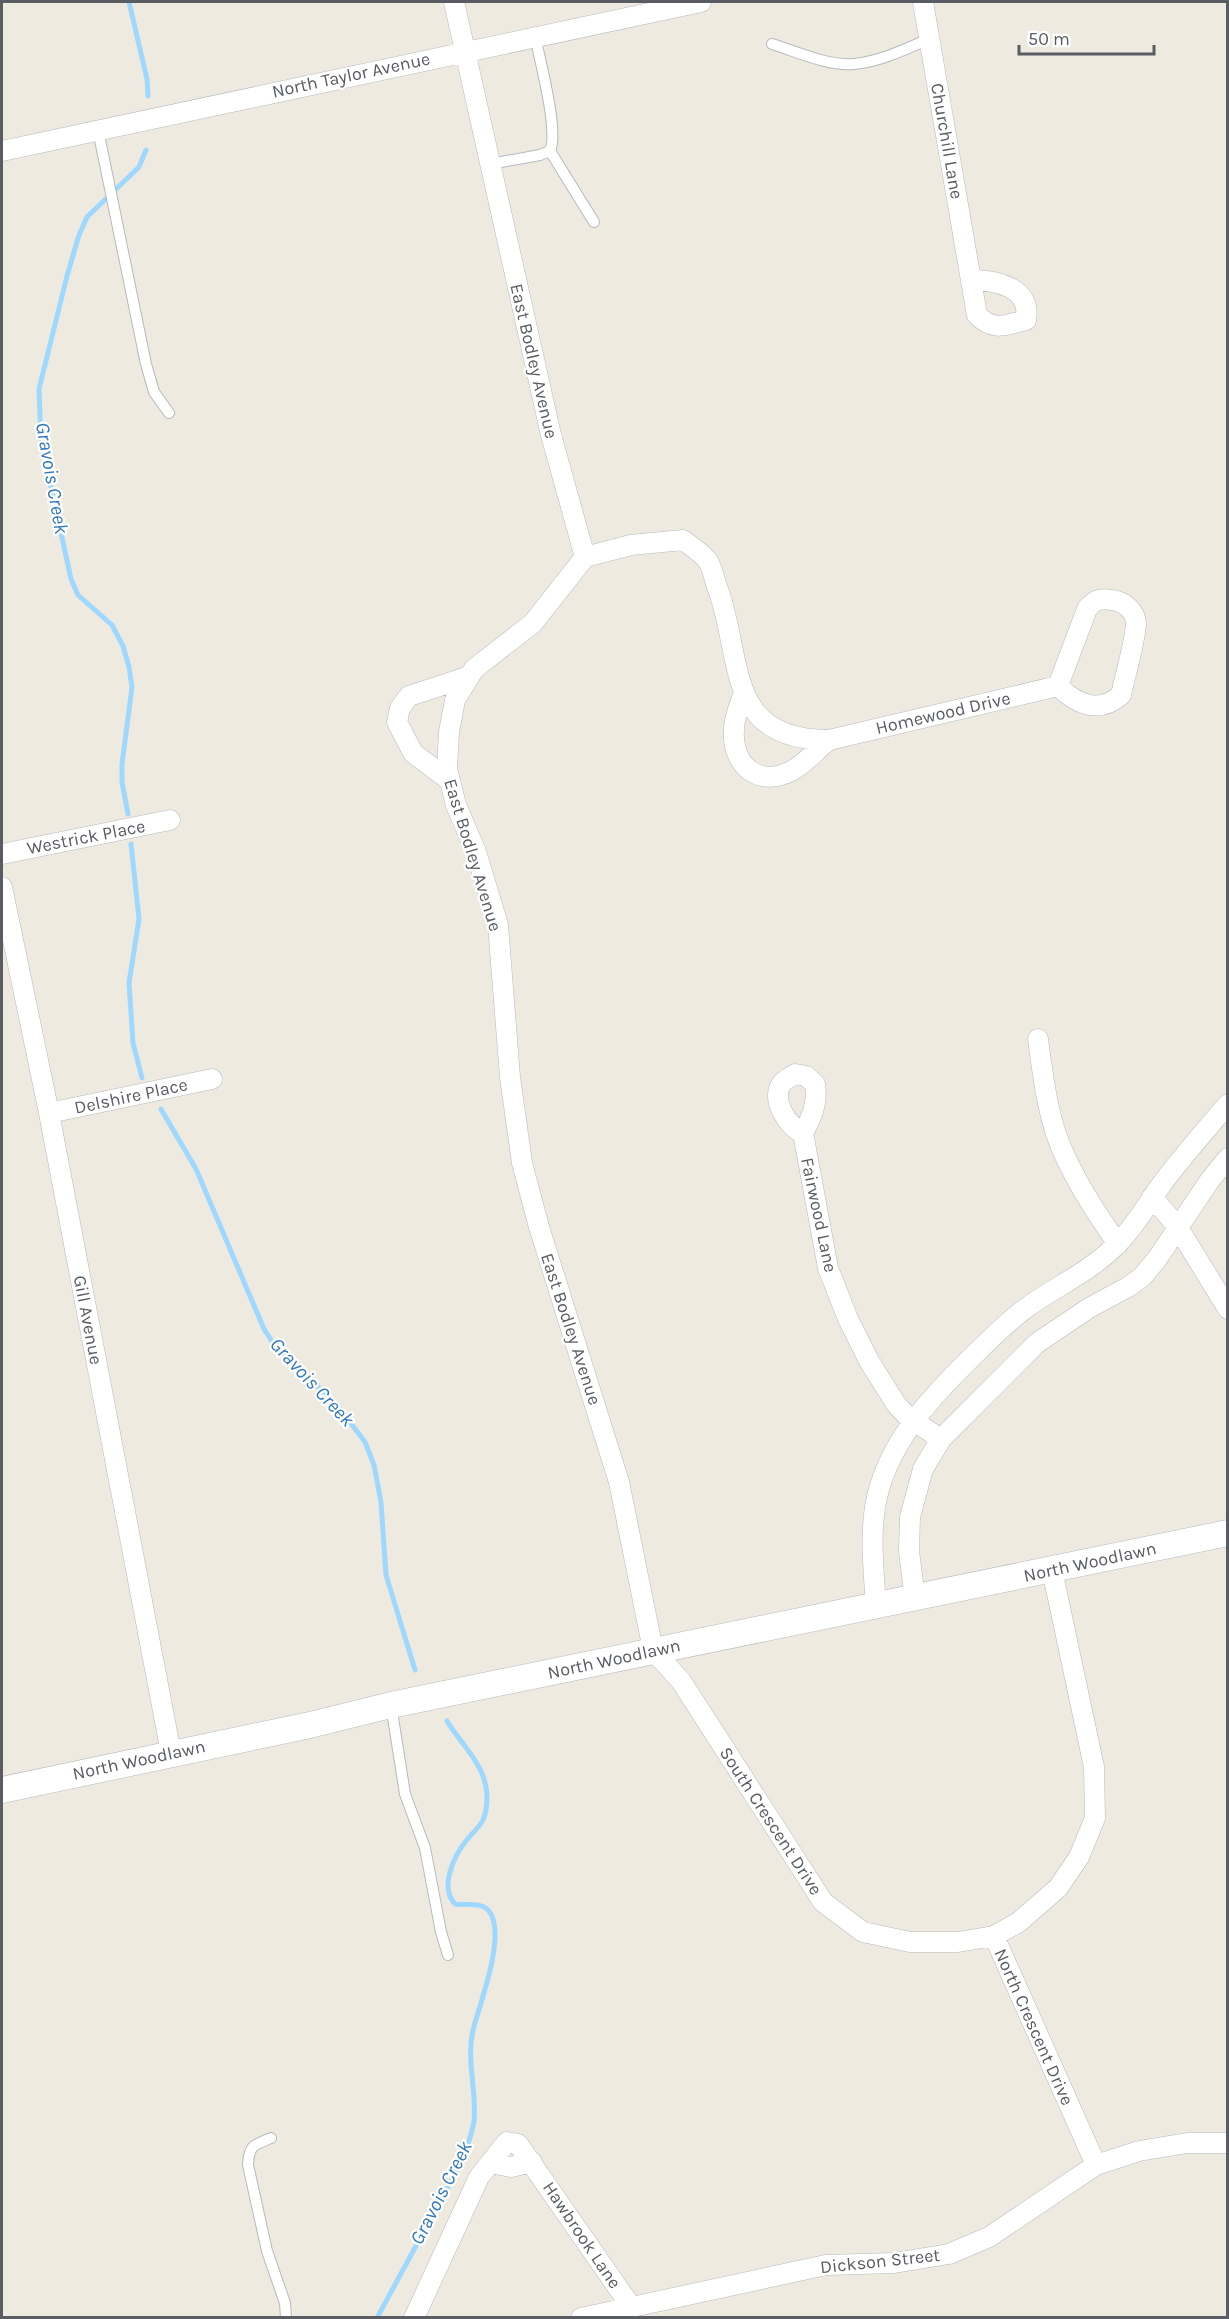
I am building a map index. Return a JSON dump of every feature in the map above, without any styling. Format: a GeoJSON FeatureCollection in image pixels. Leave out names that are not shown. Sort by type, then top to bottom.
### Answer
{"type":"FeatureCollection","features":[{"type":"Feature","properties":{"kind":"street","name":"East Bodley Avenue"},"geometry":{"type":"LineString","coordinates":[[454,2],[550,435],[585,557],[533,623],[474,669],[456,700],[451,722],[447,770],[456,805],[476,852],[498,924],[510,1077],[522,1163],[539,1227],[619,1482],[654,1650]]}},
{"type":"Feature","properties":{"kind":"street","name":"North Taylor Avenue"},"geometry":{"type":"LineString","coordinates":[[2,151],[701,2]]}},
{"type":"Feature","properties":{"kind":"street","name":"Churchill Lane"},"geometry":{"type":"LineString","coordinates":[[923,2],[972,280]]}},
{"type":"Feature","properties":{"kind":"street","name":"Homewood Drive"},"geometry":{"type":"LineString","coordinates":[[585,557],[631,545],[683,540],[708,561],[725,611],[744,693],[755,714],[777,730],[803,739],[829,740],[1058,686]]}},
{"type":"Feature","properties":{"kind":"street"},"geometry":{"type":"LineString","coordinates":[[1103,599],[1121,601],[1129,608],[1136,622],[1121,695],[1102,706],[1089,706],[1068,696],[1058,686],[1087,609],[1093,602],[1103,599]]}},
{"type":"Feature","properties":{"kind":"street"},"geometry":{"type":"LineString","coordinates":[[449,780],[413,753],[398,723],[399,708],[409,696],[470,676]]}},
{"type":"Feature","properties":{"kind":"street","name":"Homewood Drive"},"geometry":{"type":"LineString","coordinates":[[744,693],[734,727],[734,742],[747,770],[759,776],[773,776],[793,770],[829,740]]}},
{"type":"Feature","properties":{"kind":"street","name":"Westrick Place"},"geometry":{"type":"LineString","coordinates":[[2,854],[170,820]]}},
{"type":"Feature","properties":{"kind":"street","name":"Gill Avenue"},"geometry":{"type":"LineString","coordinates":[[2,887],[49,1113],[171,1753]]}},
{"type":"Feature","properties":{"kind":"street"},"geometry":{"type":"LineString","coordinates":[[1038,1039],[1047,1098],[1064,1155],[1098,1216],[1118,1244]]}},
{"type":"Feature","properties":{"kind":"street","name":"Delshire Place"},"geometry":{"type":"LineString","coordinates":[[49,1113],[212,1079]]}},
{"type":"Feature","properties":{"kind":"street"},"geometry":{"type":"LineString","coordinates":[[876,1607],[873,1533],[875,1506],[884,1477],[912,1421],[946,1383],[1002,1328],[1027,1307],[1094,1265],[1118,1244],[1136,1223],[1152,1197],[1183,1156],[1227,1104]]}},
{"type":"Feature","properties":{"kind":"street","name":"Fairwood Lane"},"geometry":{"type":"LineString","coordinates":[[803,1133],[828,1268],[848,1319],[869,1360],[896,1404],[912,1421],[941,1439]]}},
{"type":"Feature","properties":{"kind":"street"},"geometry":{"type":"LineString","coordinates":[[915,1599],[909,1551],[910,1517],[923,1469],[941,1439],[1037,1343],[1142,1276],[1157,1259],[1177,1226],[1227,1158]]}},
{"type":"Feature","properties":{"kind":"street"},"geometry":{"type":"LineString","coordinates":[[1152,1197],[1177,1226],[1227,1309]]}},
{"type":"Feature","properties":{"kind":"street","name":"North Woodlawn"},"geometry":{"type":"LineString","coordinates":[[2,1790],[310,1725],[391,1705],[1227,1533]]}},
{"type":"Feature","properties":{"kind":"street","name":"North Crescent Drive"},"geometry":{"type":"LineString","coordinates":[[1052,1570],[1094,1767],[1095,1818],[1079,1857],[1058,1888],[1019,1922],[994,1936],[1096,2165]]}},
{"type":"Feature","properties":{"kind":"street","name":"South Crescent Drive"},"geometry":{"type":"LineString","coordinates":[[654,1650],[681,1681],[823,1902],[863,1932],[910,1942],[958,1942],[994,1936]]}},
{"type":"Feature","properties":{"kind":"street","name":"Hawbrook Lane"},"geometry":{"type":"LineString","coordinates":[[414,2318],[479,2177],[507,2142],[518,2144],[532,2162],[632,2308]]}},
{"type":"Feature","properties":{"kind":"street","name":"Dickson Street"},"geometry":{"type":"LineString","coordinates":[[581,2318],[826,2265],[894,2263],[949,2254],[989,2237],[1096,2165],[1139,2151],[1187,2143],[1227,2143]]}},
{"type":"Feature","properties":{"kind":"lane"},"geometry":{"type":"LineString","coordinates":[[490,164],[540,155],[550,151],[553,144],[553,128],[535,36]]}},
{"type":"Feature","properties":{"kind":"lane"},"geometry":{"type":"LineString","coordinates":[[772,44],[838,63],[853,65],[883,57],[929,39]]}},
{"type":"Feature","properties":{"kind":"lane"},"geometry":{"type":"LineString","coordinates":[[98,130],[146,364],[154,392],[170,412]]}},
{"type":"Feature","properties":{"kind":"lane"},"geometry":{"type":"LineString","coordinates":[[550,151],[594,222]]}},
{"type":"Feature","properties":{"kind":"lane"},"geometry":{"type":"LineString","coordinates":[[391,1705],[405,1794],[425,1848],[441,1932],[448,1954]]}},
{"type":"Feature","properties":{"kind":"lane"},"geometry":{"type":"LineString","coordinates":[[271,2138],[253,2146],[249,2152],[248,2164],[267,2252],[285,2303],[286,2318]]}},
{"type":"Feature","properties":{"kind":"waterway","name":"Gravois Creek"},"geometry":{"type":"LineString","coordinates":[[129,2],[147,79],[148,96]]}},
{"type":"Feature","properties":{"kind":"waterway","name":"Gravois Creek"},"geometry":{"type":"LineString","coordinates":[[128,814],[122,782],[122,764],[132,687],[129,667],[123,646],[112,625],[78,595],[71,579],[41,441],[39,389],[67,276],[87,217],[139,167],[146,150]]}},
{"type":"Feature","properties":{"kind":"waterway","name":"Gravois Creek"},"geometry":{"type":"LineString","coordinates":[[131,844],[139,919],[129,983],[133,1043],[142,1078]]}},
{"type":"Feature","properties":{"kind":"waterway","name":"Gravois Creek"},"geometry":{"type":"LineString","coordinates":[[161,1109],[196,1169],[264,1329],[275,1346],[337,1405],[365,1442],[374,1465],[381,1502],[386,1575],[415,1670]]}},
{"type":"Feature","properties":{"kind":"waterway","name":"Gravois Creek"},"geometry":{"type":"LineString","coordinates":[[377,2318],[464,2157],[475,2110],[471,2042],[494,1952],[494,1922],[489,1911],[473,1904],[455,1904],[448,1889],[453,1863],[466,1841],[483,1820],[487,1797],[486,1786],[478,1766],[447,1721]]}}]}
